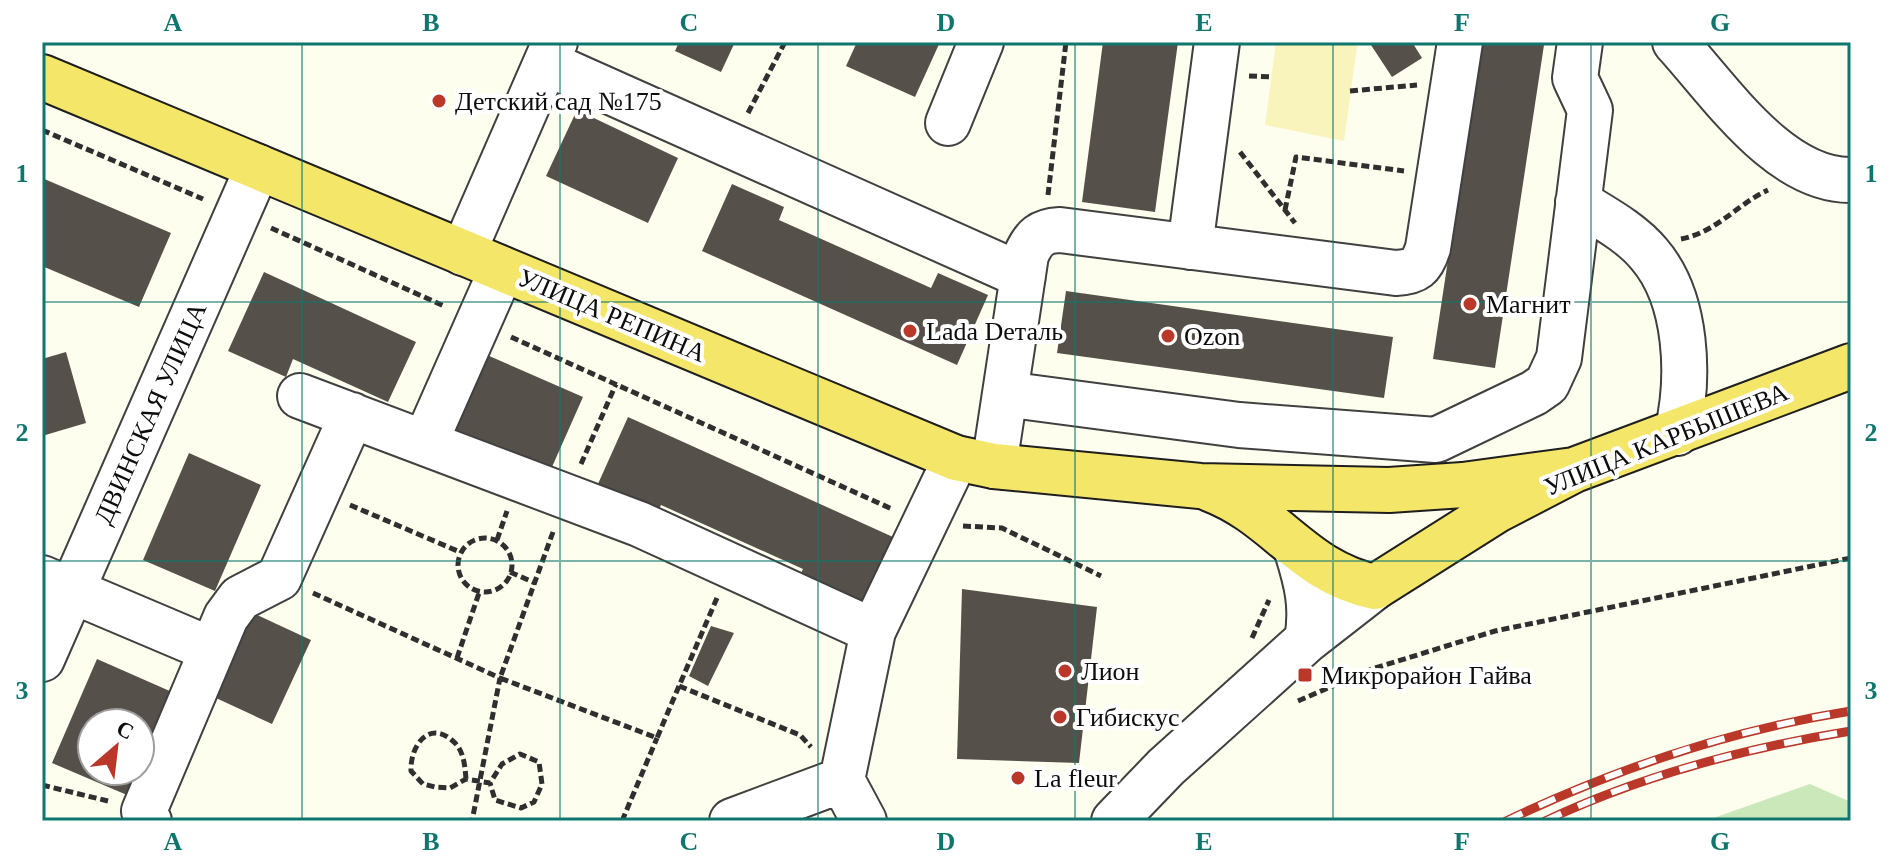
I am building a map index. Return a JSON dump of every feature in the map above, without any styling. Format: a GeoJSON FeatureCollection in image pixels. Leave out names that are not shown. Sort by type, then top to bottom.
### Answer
{"type":"FeatureCollection","features":[{"type":"Feature","properties":{"kind":"main road","name":"УЛИЦА РЕПИНА"},"geometry":{"type":"LineString","coordinates":[[42,77],[975,462],[1200,486]]}},
{"type":"Feature","properties":{"kind":"main road","name":"УЛИЦА КАРБЫШЕВА"},"geometry":{"type":"LineString","coordinates":[[1375,587],[1426,553],[1574,470],[1851,366]]}},
{"type":"Feature","properties":{"kind":"main road"},"geometry":{"type":"LineString","coordinates":[[1200,486],[1389,490],[1463,485],[1574,470]]}},
{"type":"Feature","properties":{"kind":"main road"},"geometry":{"type":"LineString","coordinates":[[1200,486],[1252,509],[1297,551],[1346,581],[1375,587]]}},
{"type":"Feature","properties":{"kind":"main road"},"geometry":{"type":"LineString","coordinates":[[1389,490],[1416,526],[1426,553]]}},
{"type":"Feature","properties":{"kind":"street"},"geometry":{"type":"LineString","coordinates":[[948,123],[981,42]]}},
{"type":"Feature","properties":{"kind":"street"},"geometry":{"type":"LineString","coordinates":[[1190,247],[1217,42]]}},
{"type":"Feature","properties":{"kind":"street"},"geometry":{"type":"LineString","coordinates":[[1005,394],[1239,425],[1436,440],[1534,393],[1547,384],[1555,373],[1578,202],[1590,110],[1575,78],[1580,42]]}},
{"type":"Feature","properties":{"kind":"street"},"geometry":{"type":"LineString","coordinates":[[1675,42],[1765,144],[1834,178]]}},
{"type":"Feature","properties":{"kind":"street"},"geometry":{"type":"LineString","coordinates":[[463,253],[550,52],[1023,276]]}},
{"type":"Feature","properties":{"kind":"street"},"geometry":{"type":"LineString","coordinates":[[864,821],[842,780],[873,631],[924,524],[975,462],[1005,394],[1023,276],[1032,242],[1043,231],[1060,230],[1328,265],[1413,272],[1423,264],[1457,56]]}},
{"type":"Feature","properties":{"kind":"street","name":"ДВИНСКАЯ УЛИЦА"},"geometry":{"type":"LineString","coordinates":[[42,659],[57,584],[258,167]]}},
{"type":"Feature","properties":{"kind":"street"},"geometry":{"type":"LineString","coordinates":[[1578,202],[1612,223],[1650,254],[1672,299],[1686,354],[1686,395],[1677,433]]}},
{"type":"Feature","properties":{"kind":"street"},"geometry":{"type":"LineString","coordinates":[[425,443],[502,269]]}},
{"type":"Feature","properties":{"kind":"street"},"geometry":{"type":"LineString","coordinates":[[300,396],[566,497],[731,566],[873,631]]}},
{"type":"Feature","properties":{"kind":"street"},"geometry":{"type":"LineString","coordinates":[[147,816],[212,650],[233,605],[279,578],[352,415]]}},
{"type":"Feature","properties":{"kind":"street"},"geometry":{"type":"LineString","coordinates":[[1297,551],[1309,590],[1311,615],[1307,640]]}},
{"type":"Feature","properties":{"kind":"street"},"geometry":{"type":"LineString","coordinates":[[57,584],[212,650]]}},
{"type":"Feature","properties":{"kind":"street","name":"УЛИЦА КАРБЫШЕВА"},"geometry":{"type":"LineString","coordinates":[[1114,821],[1166,767],[1307,640],[1375,587]]}},
{"type":"Feature","properties":{"kind":"street"},"geometry":{"type":"LineString","coordinates":[[732,821],[842,780]]}},
{"type":"Feature","properties":{"kind":"path"},"geometry":{"type":"LineString","coordinates":[[761,86],[785,42]]}},
{"type":"Feature","properties":{"kind":"path"},"geometry":{"type":"LineString","coordinates":[[1043,231],[1066,42]]}},
{"type":"Feature","properties":{"kind":"path"},"geometry":{"type":"LineString","coordinates":[[1350,91],[1410,88],[1457,56]]}},
{"type":"Feature","properties":{"kind":"path"},"geometry":{"type":"LineString","coordinates":[[1207,111],[1328,265]]}},
{"type":"Feature","properties":{"kind":"path"},"geometry":{"type":"LineString","coordinates":[[42,130],[238,213],[924,524],[1002,528],[1101,576]]}},
{"type":"Feature","properties":{"kind":"path"},"geometry":{"type":"LineString","coordinates":[[1285,210],[1296,157],[1439,176]]}},
{"type":"Feature","properties":{"kind":"path"},"geometry":{"type":"LineString","coordinates":[[1650,254],[1674,240],[1704,235],[1749,199],[1804,173],[1834,178]]}},
{"type":"Feature","properties":{"kind":"path"},"geometry":{"type":"LineString","coordinates":[[472,821],[500,678],[566,497],[616,384]]}},
{"type":"Feature","properties":{"kind":"path"},"geometry":{"type":"LineString","coordinates":[[318,492],[460,552]]}},
{"type":"Feature","properties":{"kind":"path"},"geometry":{"type":"LineString","coordinates":[[481,536],[497,540],[509,551],[508,582],[492,593],[479,593],[465,586],[458,571],[460,552],[468,542],[481,536]]}},
{"type":"Feature","properties":{"kind":"path"},"geometry":{"type":"LineString","coordinates":[[1293,704],[1372,669],[1495,631],[1851,558]]}},
{"type":"Feature","properties":{"kind":"path"},"geometry":{"type":"LineString","coordinates":[[622,821],[731,566]]}},
{"type":"Feature","properties":{"kind":"path"},"geometry":{"type":"LineString","coordinates":[[510,572],[535,583]]}},
{"type":"Feature","properties":{"kind":"path"},"geometry":{"type":"LineString","coordinates":[[279,578],[500,678],[657,738]]}},
{"type":"Feature","properties":{"kind":"path"},"geometry":{"type":"LineString","coordinates":[[457,658],[479,593]]}},
{"type":"Feature","properties":{"kind":"path"},"geometry":{"type":"LineString","coordinates":[[679,686],[800,735],[842,780]]}},
{"type":"Feature","properties":{"kind":"path"},"geometry":{"type":"LineString","coordinates":[[466,779],[464,757],[453,741],[433,734],[419,739],[410,753],[411,771],[423,784],[450,788],[466,779],[490,783]]}},
{"type":"Feature","properties":{"kind":"path"},"geometry":{"type":"LineString","coordinates":[[520,754],[539,762],[542,784],[534,802],[521,808],[495,800],[490,783],[502,764],[520,754]]}},
{"type":"Feature","properties":{"kind":"path"},"geometry":{"type":"LineString","coordinates":[[42,785],[147,816]]}},
{"type":"Feature","properties":{"kind":"green space"},"geometry":{"type":"Polygon","coordinates":[[[1810,784],[1851,802],[1851,821],[1705,821],[1810,784]]]}},
{"type":"Feature","properties":{"kind":"sand"},"geometry":{"type":"Polygon","coordinates":[[[1276,42],[1346,42],[1357,46],[1344,141],[1265,125],[1276,42]]]}},
{"type":"Feature","properties":{"kind":"building"},"geometry":{"type":"Polygon","coordinates":[[[679,42],[735,42],[721,72],[675,51],[679,42]]]}},
{"type":"Feature","properties":{"kind":"building"},"geometry":{"type":"Polygon","coordinates":[[[857,42],[940,42],[915,97],[846,66],[857,42]]]}},
{"type":"Feature","properties":{"kind":"building"},"geometry":{"type":"Polygon","coordinates":[[[1103,42],[1178,42],[1155,212],[1082,202],[1103,42]]]}},
{"type":"Feature","properties":{"kind":"building"},"geometry":{"type":"Polygon","coordinates":[[[1369,42],[1412,42],[1422,58],[1392,77],[1369,42]]]}},
{"type":"Feature","properties":{"kind":"building"},"geometry":{"type":"Polygon","coordinates":[[[1481,42],[1544,45],[1495,368],[1433,359],[1481,42]]]}},
{"type":"Feature","properties":{"kind":"building"},"geometry":{"type":"Polygon","coordinates":[[[577,110],[678,158],[648,223],[546,176],[577,110]]]}},
{"type":"Feature","properties":{"kind":"building"},"geometry":{"type":"Polygon","coordinates":[[[42,178],[171,233],[139,307],[42,266],[42,178]]]}},
{"type":"Feature","properties":{"kind":"building"},"geometry":{"type":"Polygon","coordinates":[[[732,184],[784,207],[779,220],[931,288],[938,273],[988,295],[957,365],[702,251],[732,184]]]}},
{"type":"Feature","properties":{"kind":"building"},"geometry":{"type":"Polygon","coordinates":[[[264,272],[416,342],[388,402],[293,359],[286,377],[228,351],[264,272]]]}},
{"type":"Feature","properties":{"kind":"building"},"geometry":{"type":"Polygon","coordinates":[[[1066,291],[1393,337],[1384,398],[1057,353],[1066,291]]]}},
{"type":"Feature","properties":{"kind":"building"},"geometry":{"type":"Polygon","coordinates":[[[66,352],[86,423],[42,436],[42,359],[66,352]]]}},
{"type":"Feature","properties":{"kind":"building"},"geometry":{"type":"Polygon","coordinates":[[[480,352],[583,397],[548,476],[445,430],[480,352]]]}},
{"type":"Feature","properties":{"kind":"building"},"geometry":{"type":"Polygon","coordinates":[[[628,417],[893,537],[858,614],[795,586],[803,569],[661,505],[653,522],[593,495],[628,417]]]}},
{"type":"Feature","properties":{"kind":"building"},"geometry":{"type":"Polygon","coordinates":[[[189,453],[261,485],[215,591],[143,560],[189,453]]]}},
{"type":"Feature","properties":{"kind":"building"},"geometry":{"type":"Polygon","coordinates":[[[962,589],[1097,607],[1079,763],[957,759],[962,589]]]}},
{"type":"Feature","properties":{"kind":"building"},"geometry":{"type":"Polygon","coordinates":[[[242,608],[311,640],[272,724],[203,692],[242,608]]]}},
{"type":"Feature","properties":{"kind":"building"},"geometry":{"type":"Polygon","coordinates":[[[711,626],[734,633],[708,686],[689,676],[711,626]]]}},
{"type":"Feature","properties":{"kind":"building"},"geometry":{"type":"Polygon","coordinates":[[[97,659],[172,692],[156,728],[156,707],[76,707],[97,659]]]}},
{"type":"Feature","properties":{"kind":"building"},"geometry":{"type":"Polygon","coordinates":[[[76,708],[76,773],[52,763],[76,708]]]}},
{"type":"Feature","properties":{"kind":"building"},"geometry":{"type":"Polygon","coordinates":[[[108,787],[131,787],[127,795],[108,787]]]}},
{"type":"Feature","properties":{"kind":"railway"},"geometry":{"type":"LineString","coordinates":[[1506,821],[1590,784],[1675,753],[1762,729],[1851,711]]}},
{"type":"Feature","properties":{"kind":"railway"},"geometry":{"type":"LineString","coordinates":[[1545,821],[1619,790],[1695,765],[1851,731]]}},
{"type":"Feature","properties":{"kind":"place","name":"Детский сад №175"},"geometry":{"type":"Point","coordinates":[439,101]}},
{"type":"Feature","properties":{"kind":"place","name":"Магнит"},"geometry":{"type":"Point","coordinates":[1470,304]}},
{"type":"Feature","properties":{"kind":"place","name":"Lada Dеталь"},"geometry":{"type":"Point","coordinates":[910,331]}},
{"type":"Feature","properties":{"kind":"place","name":"Ozon"},"geometry":{"type":"Point","coordinates":[1168,336]}},
{"type":"Feature","properties":{"kind":"place","name":"Лион"},"geometry":{"type":"Point","coordinates":[1065,671]}},
{"type":"Feature","properties":{"kind":"place","name":"Микрорайон Гайва"},"geometry":{"type":"Point","coordinates":[1305,675]}},
{"type":"Feature","properties":{"kind":"place","name":"Гибискус"},"geometry":{"type":"Point","coordinates":[1060,717]}},
{"type":"Feature","properties":{"kind":"place","name":"La fleur"},"geometry":{"type":"Point","coordinates":[1018,778]}}]}
